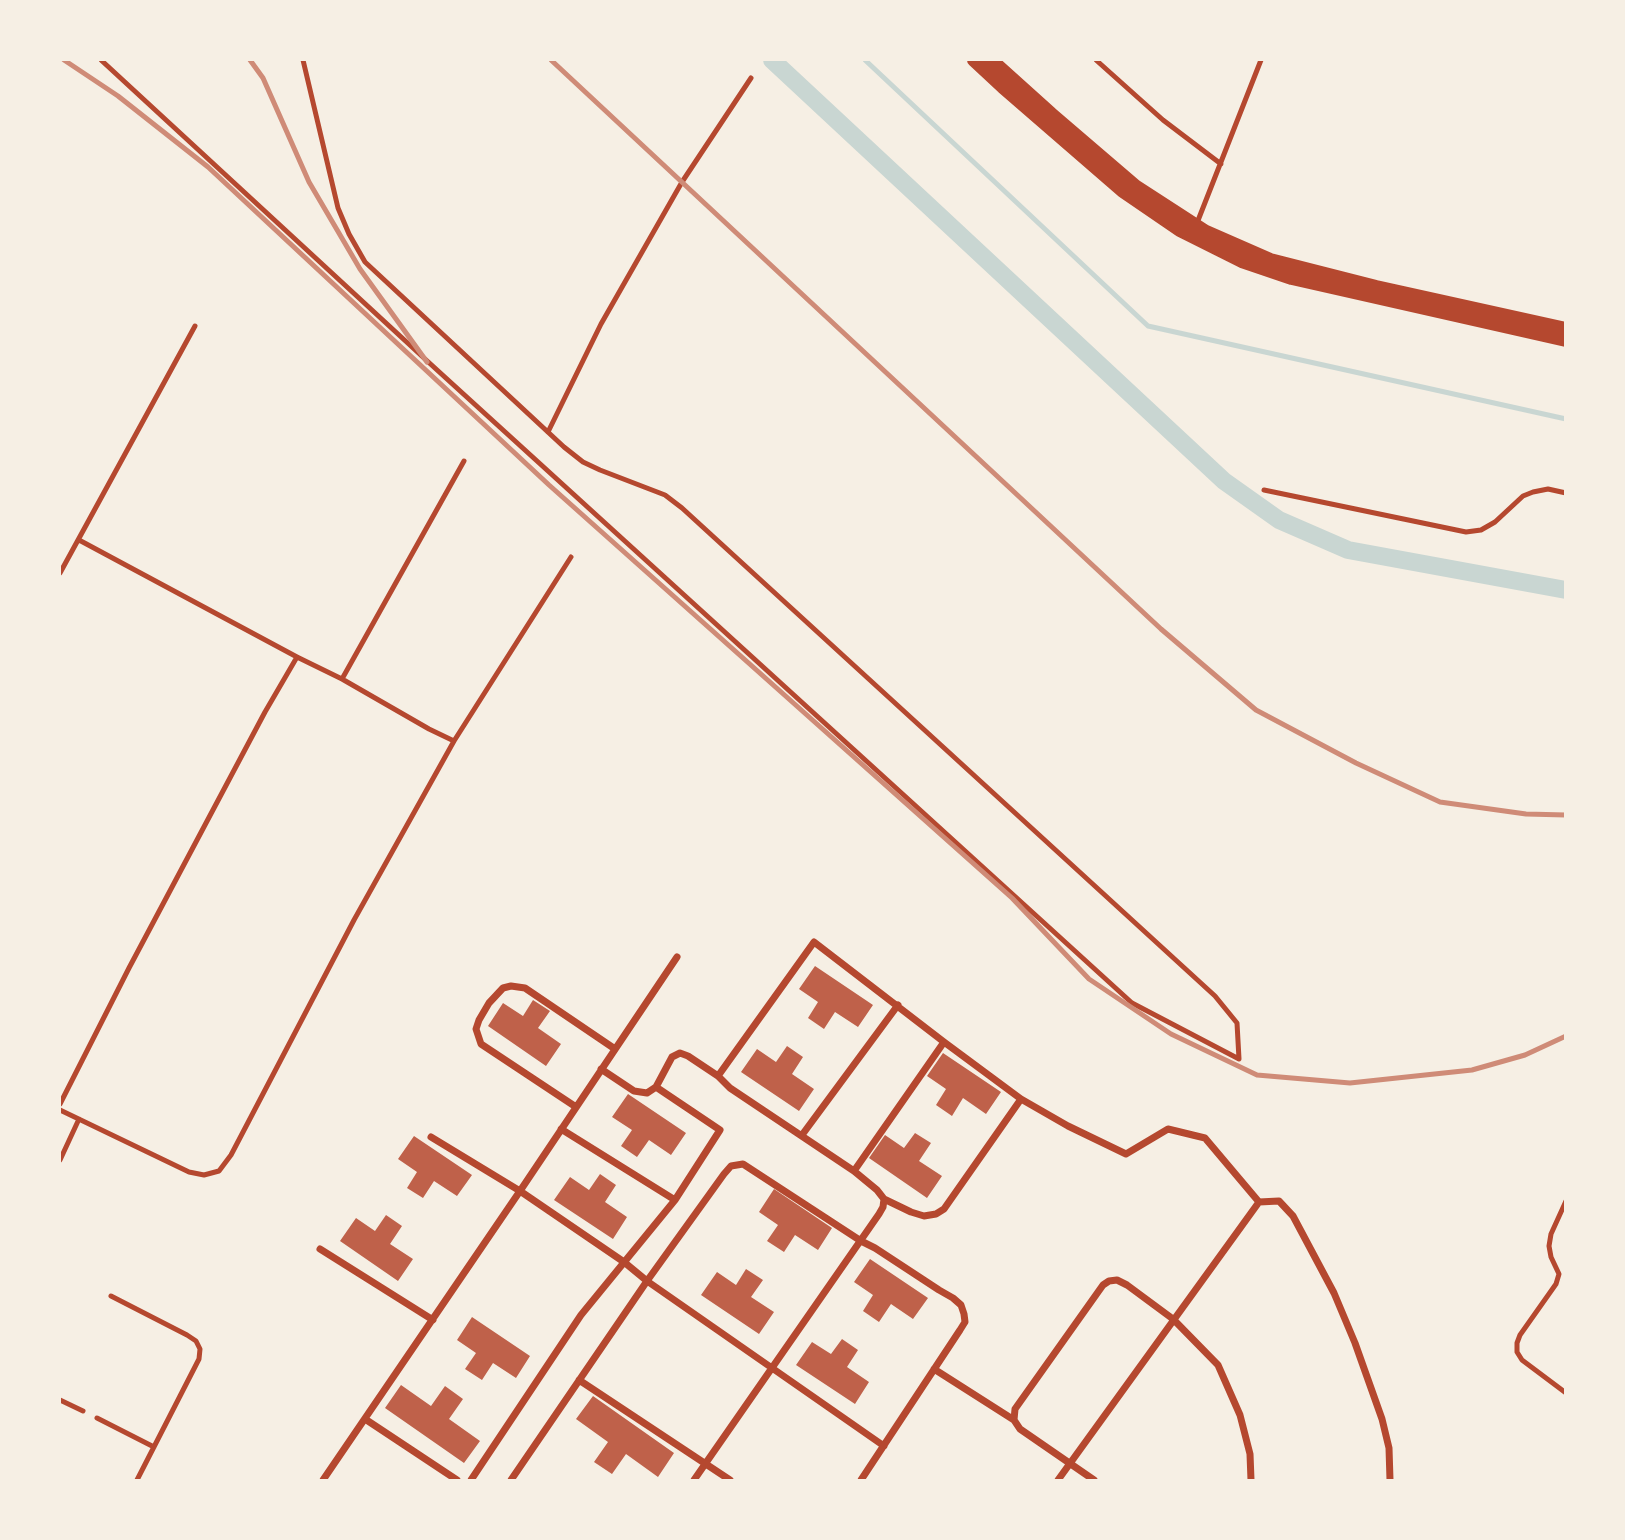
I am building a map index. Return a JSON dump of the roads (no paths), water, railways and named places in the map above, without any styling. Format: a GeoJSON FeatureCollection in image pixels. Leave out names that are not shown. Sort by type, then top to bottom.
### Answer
{"type":"FeatureCollection","features":[{"type":"Feature","properties":{"kind":"main road"},"geometry":{"type":"LineString","coordinates":[[974,60],[1123,191],[1180,230],[1242,261],[1292,278],[1566,340]]}},
{"type":"Feature","properties":{"kind":"main road"},"geometry":{"type":"LineString","coordinates":[[991,60],[1135,186],[1206,232],[1269,260],[1566,329]]}},
{"type":"Feature","properties":{"kind":"street"},"geometry":{"type":"LineString","coordinates":[[718,1076],[814,942],[1021,1099],[1068,1126],[1126,1154],[1168,1129],[1205,1138],[1259,1202]]}},
{"type":"Feature","properties":{"kind":"street"},"geometry":{"type":"LineString","coordinates":[[323,1480],[677,957]]}},
{"type":"Feature","properties":{"kind":"street"},"geometry":{"type":"LineString","coordinates":[[576,1107],[481,1044],[476,1029],[489,1003],[503,988],[525,988],[615,1049]]}},
{"type":"Feature","properties":{"kind":"street"},"geometry":{"type":"LineString","coordinates":[[802,1135],[898,1005]]}},
{"type":"Feature","properties":{"kind":"street"},"geometry":{"type":"LineString","coordinates":[[854,1171],[944,1042]]}},
{"type":"Feature","properties":{"kind":"street"},"geometry":{"type":"LineString","coordinates":[[601,1069],[634,1091],[647,1093],[656,1087],[672,1057],[680,1053],[688,1056],[718,1076],[730,1088],[854,1171],[884,1199],[924,1216],[944,1209],[1021,1099]]}},
{"type":"Feature","properties":{"kind":"street"},"geometry":{"type":"LineString","coordinates":[[471,1480],[581,1315],[675,1199],[720,1130],[656,1087]]}},
{"type":"Feature","properties":{"kind":"street"},"geometry":{"type":"LineString","coordinates":[[561,1129],[675,1199]]}},
{"type":"Feature","properties":{"kind":"street"},"geometry":{"type":"LineString","coordinates":[[431,1137],[520,1191],[884,1446]]}},
{"type":"Feature","properties":{"kind":"street"},"geometry":{"type":"LineString","coordinates":[[511,1480],[723,1174],[731,1166],[743,1164],[961,1305],[965,1322],[861,1480]]}},
{"type":"Feature","properties":{"kind":"street"},"geometry":{"type":"LineString","coordinates":[[694,1480],[861,1241],[883,1207],[884,1199]]}},
{"type":"Feature","properties":{"kind":"street"},"geometry":{"type":"LineString","coordinates":[[1259,1202],[1279,1201],[1293,1216],[1334,1293],[1382,1419],[1389,1448],[1390,1480]]}},
{"type":"Feature","properties":{"kind":"street"},"geometry":{"type":"LineString","coordinates":[[1058,1480],[1259,1202]]}},
{"type":"Feature","properties":{"kind":"street"},"geometry":{"type":"LineString","coordinates":[[320,1249],[433,1320]]}},
{"type":"Feature","properties":{"kind":"street"},"geometry":{"type":"LineString","coordinates":[[1014,1420],[1015,1409],[1102,1285],[1117,1280],[1173,1319],[1218,1365],[1227,1381],[1244,1428],[1250,1454],[1251,1480]]}},
{"type":"Feature","properties":{"kind":"street"},"geometry":{"type":"LineString","coordinates":[[934,1370],[1014,1420],[1020,1429],[1094,1480]]}},
{"type":"Feature","properties":{"kind":"street"},"geometry":{"type":"LineString","coordinates":[[579,1380],[730,1480]]}},
{"type":"Feature","properties":{"kind":"street"},"geometry":{"type":"LineString","coordinates":[[365,1419],[457,1480]]}},
{"type":"Feature","properties":{"kind":"lane"},"geometry":{"type":"LineString","coordinates":[[100,60],[414,350],[1132,1003],[1239,1059],[1237,1023],[1215,996],[682,508],[665,495],[583,462],[365,262],[338,208],[303,60]]}},
{"type":"Feature","properties":{"kind":"lane"},"geometry":{"type":"LineString","coordinates":[[1096,60],[1163,120],[1221,164]]}},
{"type":"Feature","properties":{"kind":"lane"},"geometry":{"type":"LineString","coordinates":[[1196,225],[1261,60]]}},
{"type":"Feature","properties":{"kind":"lane"},"geometry":{"type":"LineString","coordinates":[[548,432],[601,324],[682,182],[751,78]]}},
{"type":"Feature","properties":{"kind":"lane"},"geometry":{"type":"LineString","coordinates":[[60,573],[195,326]]}},
{"type":"Feature","properties":{"kind":"lane"},"geometry":{"type":"LineString","coordinates":[[342,679],[464,461]]}},
{"type":"Feature","properties":{"kind":"lane"},"geometry":{"type":"LineString","coordinates":[[1264,490],[1466,532],[1481,530],[1523,496],[1533,492],[1548,489],[1566,493]]}},
{"type":"Feature","properties":{"kind":"lane"},"geometry":{"type":"LineString","coordinates":[[79,540],[454,741]]}},
{"type":"Feature","properties":{"kind":"lane"},"geometry":{"type":"LineString","coordinates":[[60,1110],[189,1172],[204,1175],[219,1171],[232,1155],[354,920],[454,741],[571,557]]}},
{"type":"Feature","properties":{"kind":"lane"},"geometry":{"type":"LineString","coordinates":[[60,1104],[129,968],[297,657]]}},
{"type":"Feature","properties":{"kind":"lane"},"geometry":{"type":"LineString","coordinates":[[60,1160],[79,1119]]}},
{"type":"Feature","properties":{"kind":"lane"},"geometry":{"type":"LineString","coordinates":[[1566,1201],[1551,1234],[1549,1246],[1559,1274],[1556,1284],[1520,1335],[1517,1352],[1522,1360],[1566,1393]]}},
{"type":"Feature","properties":{"kind":"lane"},"geometry":{"type":"LineString","coordinates":[[111,1296],[187,1335],[196,1341],[200,1349],[199,1359],[137,1480]]}},
{"type":"Feature","properties":{"kind":"lane"},"geometry":{"type":"LineString","coordinates":[[60,1400],[83,1411]]}},
{"type":"Feature","properties":{"kind":"lane"},"geometry":{"type":"LineString","coordinates":[[97,1418],[154,1447]]}},
{"type":"Feature","properties":{"kind":"waterway"},"geometry":{"type":"LineString","coordinates":[[772,60],[1224,481],[1279,520],[1348,550],[1566,590]]}},
{"type":"Feature","properties":{"kind":"waterway"},"geometry":{"type":"LineString","coordinates":[[865,60],[1148,326],[1566,419]]}},
{"type":"Feature","properties":{"kind":"railway"},"geometry":{"type":"LineString","coordinates":[[64,60],[118,96],[208,167],[549,485],[1012,898],[1089,979],[1171,1034],[1257,1075],[1350,1083],[1472,1070],[1525,1055],[1566,1036]]}},
{"type":"Feature","properties":{"kind":"railway"},"geometry":{"type":"LineString","coordinates":[[250,60],[263,78],[309,182],[360,269],[427,362]]}},
{"type":"Feature","properties":{"kind":"railway"},"geometry":{"type":"LineString","coordinates":[[551,60],[1161,629],[1256,710],[1356,763],[1440,802],[1526,814],[1566,815]]}}]}
